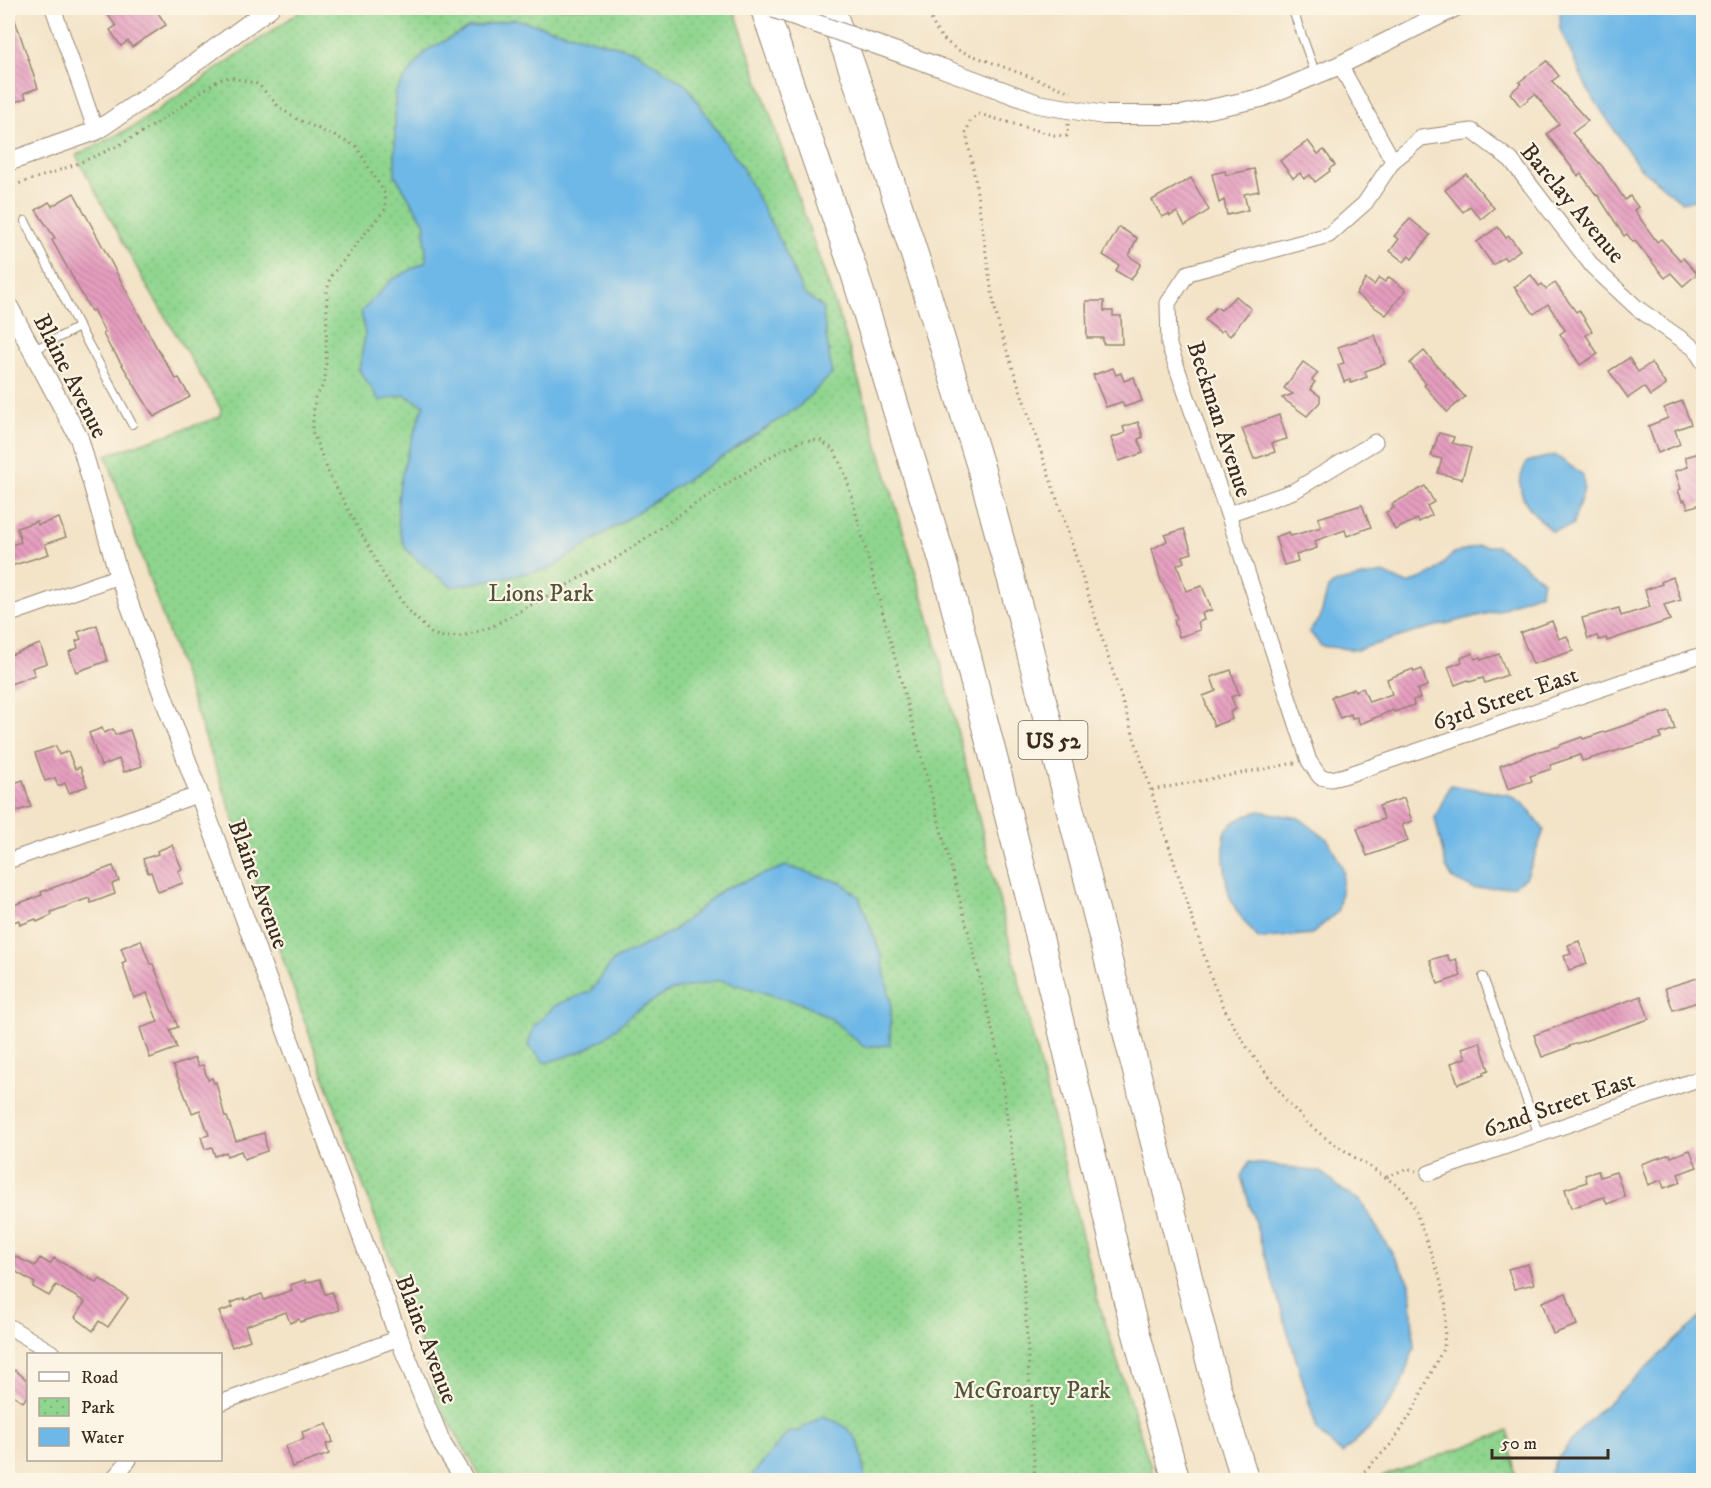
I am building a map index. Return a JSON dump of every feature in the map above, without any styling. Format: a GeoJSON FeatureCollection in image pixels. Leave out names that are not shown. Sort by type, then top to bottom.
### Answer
{"type":"FeatureCollection","features":[{"type":"Feature","properties":{"kind":"highway","name":"US 52"},"geometry":{"type":"LineString","coordinates":[[764,8],[852,265],[944,565],[1034,911],[1128,1304],[1176,1480]]}},
{"type":"Feature","properties":{"kind":"highway","name":"US 52"},"geometry":{"type":"LineString","coordinates":[[831,8],[924,282],[980,465],[1022,619],[1214,1378],[1245,1480]]}},
{"type":"Feature","properties":{"kind":"street"},"geometry":{"type":"LineString","coordinates":[[53,8],[96,131]]}},
{"type":"Feature","properties":{"kind":"street"},"geometry":{"type":"LineString","coordinates":[[8,162],[96,131],[169,82],[270,8]]}},
{"type":"Feature","properties":{"kind":"street"},"geometry":{"type":"LineString","coordinates":[[772,8],[1038,104],[1104,116],[1181,115],[1261,98],[1340,65],[1454,8]]}},
{"type":"Feature","properties":{"kind":"street"},"geometry":{"type":"LineString","coordinates":[[1340,65],[1393,161]]}},
{"type":"Feature","properties":{"kind":"street","name":"Barclay Avenue"},"geometry":{"type":"LineString","coordinates":[[1393,161],[1421,138],[1472,131],[1511,160],[1593,267],[1637,308],[1694,348],[1704,363]]}},
{"type":"Feature","properties":{"kind":"street","name":"Beckman Avenue"},"geometry":{"type":"LineString","coordinates":[[1320,777],[1309,761],[1228,514],[1169,345],[1168,303],[1188,273],[1329,235],[1365,203],[1393,161]]}},
{"type":"Feature","properties":{"kind":"street","name":"Blaine Avenue"},"geometry":{"type":"LineString","coordinates":[[8,304],[79,438],[119,576],[399,1338],[442,1444],[465,1480]]}},
{"type":"Feature","properties":{"kind":"street"},"geometry":{"type":"LineString","coordinates":[[1228,514],[1294,491],[1375,442]]}},
{"type":"Feature","properties":{"kind":"street"},"geometry":{"type":"LineString","coordinates":[[8,615],[119,576]]}},
{"type":"Feature","properties":{"kind":"street","name":"63rd Street East"},"geometry":{"type":"LineString","coordinates":[[1320,777],[1331,779],[1344,776],[1704,654]]}},
{"type":"Feature","properties":{"kind":"street"},"geometry":{"type":"LineString","coordinates":[[8,861],[200,794]]}},
{"type":"Feature","properties":{"kind":"street","name":"62nd Street East"},"geometry":{"type":"LineString","coordinates":[[1429,1173],[1704,1077]]}},
{"type":"Feature","properties":{"kind":"street"},"geometry":{"type":"LineString","coordinates":[[8,1326],[52,1353]]}},
{"type":"Feature","properties":{"kind":"street"},"geometry":{"type":"LineString","coordinates":[[222,1402],[399,1338]]}},
{"type":"Feature","properties":{"kind":"street"},"geometry":{"type":"LineString","coordinates":[[112,1480],[128,1461]]}},
{"type":"Feature","properties":{"kind":"lane"},"geometry":{"type":"LineString","coordinates":[[1292,8],[1317,75]]}},
{"type":"Feature","properties":{"kind":"lane"},"geometry":{"type":"LineString","coordinates":[[25,220],[79,327],[132,424]]}},
{"type":"Feature","properties":{"kind":"lane"},"geometry":{"type":"LineString","coordinates":[[33,351],[79,327]]}},
{"type":"Feature","properties":{"kind":"lane"},"geometry":{"type":"LineString","coordinates":[[1483,977],[1539,1134]]}},
{"type":"Feature","properties":{"kind":"path"},"geometry":{"type":"LineString","coordinates":[[927,8],[934,29],[943,40],[958,50],[1072,92],[1067,136],[1053,135],[979,114],[971,120],[966,132],[999,327],[1065,523],[1213,983],[1228,1016],[1245,1046],[1286,1100],[1307,1123],[1327,1139],[1403,1189],[1413,1204],[1438,1275],[1446,1305],[1443,1347],[1412,1414],[1392,1443],[1356,1480]]}},
{"type":"Feature","properties":{"kind":"path"},"geometry":{"type":"LineString","coordinates":[[8,188],[92,158],[115,147],[217,81],[229,77],[258,84],[280,108],[295,118],[356,146],[385,194],[386,208],[330,277],[327,292],[324,384],[315,398],[312,431],[330,477],[386,579],[408,610],[432,634],[443,637],[463,636],[490,627],[618,557],[698,502],[778,452],[802,441],[820,440],[834,450],[846,476],[973,949],[1000,1063],[1020,1215],[1035,1480]]}},
{"type":"Feature","properties":{"kind":"path"},"geometry":{"type":"LineString","coordinates":[[1152,790],[1309,761]]}},
{"type":"Feature","properties":{"kind":"path"},"geometry":{"type":"LineString","coordinates":[[1387,1178],[1405,1169],[1429,1173]]}},
{"type":"Feature","properties":{"kind":"green space","name":"Lions Park"},"geometry":{"type":"Polygon","coordinates":[[[305,8],[734,9],[844,331],[932,628],[1097,1297],[1155,1480],[484,1480],[438,1403],[417,1332],[345,1136],[106,455],[220,417],[221,409],[145,283],[76,155],[133,127],[305,8]]]}},
{"type":"Feature","properties":{"kind":"green space"},"geometry":{"type":"Polygon","coordinates":[[[1508,1431],[1516,1480],[1373,1480],[1508,1431]]]}},
{"type":"Feature","properties":{"kind":"water"},"geometry":{"type":"Polygon","coordinates":[[[1560,8],[1703,8],[1703,199],[1682,202],[1638,166],[1588,90],[1560,29],[1560,8]]]}},
{"type":"Feature","properties":{"kind":"water"},"geometry":{"type":"Polygon","coordinates":[[[515,19],[635,51],[687,86],[740,164],[781,242],[803,293],[822,307],[832,374],[797,408],[550,569],[452,587],[409,552],[400,532],[398,496],[406,457],[424,405],[404,395],[380,401],[359,370],[365,335],[361,312],[391,280],[426,262],[425,224],[395,175],[395,92],[426,51],[468,28],[515,19]]]}},
{"type":"Feature","properties":{"kind":"water"},"geometry":{"type":"Polygon","coordinates":[[[1555,455],[1583,475],[1584,489],[1572,526],[1551,531],[1524,500],[1520,483],[1527,462],[1555,455]]]}},
{"type":"Feature","properties":{"kind":"water"},"geometry":{"type":"Polygon","coordinates":[[[1478,546],[1496,546],[1519,561],[1543,581],[1540,593],[1498,611],[1429,628],[1357,650],[1321,646],[1309,631],[1320,619],[1328,588],[1338,582],[1383,573],[1407,584],[1434,573],[1454,553],[1478,546]]]}},
{"type":"Feature","properties":{"kind":"water"},"geometry":{"type":"Polygon","coordinates":[[[1450,785],[1510,795],[1524,804],[1544,830],[1527,876],[1514,886],[1474,889],[1453,879],[1446,867],[1435,818],[1450,785]]]}},
{"type":"Feature","properties":{"kind":"water"},"geometry":{"type":"Polygon","coordinates":[[[1259,811],[1299,818],[1328,840],[1344,871],[1338,911],[1312,934],[1259,939],[1243,920],[1230,897],[1225,873],[1225,834],[1234,823],[1259,811]]]}},
{"type":"Feature","properties":{"kind":"water"},"geometry":{"type":"Polygon","coordinates":[[[786,866],[842,883],[859,897],[881,954],[891,1004],[890,1045],[864,1047],[830,1018],[800,1003],[720,980],[670,991],[633,1013],[604,1039],[581,1052],[545,1063],[528,1045],[534,1026],[556,1005],[591,991],[613,961],[674,930],[723,889],[786,866]]]}},
{"type":"Feature","properties":{"kind":"water"},"geometry":{"type":"Polygon","coordinates":[[[1249,1162],[1321,1172],[1345,1192],[1360,1200],[1410,1283],[1414,1348],[1400,1388],[1377,1421],[1342,1454],[1318,1432],[1241,1176],[1249,1162]]]}},
{"type":"Feature","properties":{"kind":"water"},"geometry":{"type":"Polygon","coordinates":[[[1703,1315],[1703,1480],[1548,1480],[1555,1462],[1583,1426],[1703,1315]]]}},
{"type":"Feature","properties":{"kind":"water"},"geometry":{"type":"Polygon","coordinates":[[[823,1416],[851,1432],[863,1458],[864,1480],[748,1480],[789,1431],[798,1431],[823,1416]]]}},
{"type":"Feature","properties":{"kind":"building"},"geometry":{"type":"Polygon","coordinates":[[[8,8],[11,8],[38,88],[24,93],[26,98],[8,105],[8,8]]]}},
{"type":"Feature","properties":{"kind":"building"},"geometry":{"type":"Polygon","coordinates":[[[103,8],[155,8],[166,25],[132,47],[128,41],[121,46],[110,30],[116,26],[103,8]]]}},
{"type":"Feature","properties":{"kind":"building"},"geometry":{"type":"Polygon","coordinates":[[[1547,61],[1559,76],[1552,81],[1588,121],[1572,133],[1602,166],[1625,200],[1630,196],[1638,207],[1634,210],[1657,242],[1661,239],[1680,260],[1683,258],[1697,274],[1683,286],[1671,273],[1665,278],[1635,241],[1633,242],[1627,234],[1624,236],[1598,195],[1581,174],[1578,176],[1547,134],[1559,124],[1535,94],[1520,106],[1510,93],[1521,84],[1519,82],[1547,61]]]}},
{"type":"Feature","properties":{"kind":"building"},"geometry":{"type":"Polygon","coordinates":[[[1308,141],[1318,154],[1324,150],[1335,165],[1315,182],[1310,175],[1304,179],[1300,173],[1293,178],[1280,161],[1308,141]]]}},
{"type":"Feature","properties":{"kind":"building"},"geometry":{"type":"Polygon","coordinates":[[[1254,169],[1259,191],[1244,194],[1248,210],[1227,215],[1224,200],[1219,203],[1212,174],[1225,171],[1226,175],[1254,169]]]}},
{"type":"Feature","properties":{"kind":"building"},"geometry":{"type":"Polygon","coordinates":[[[1466,174],[1494,208],[1481,219],[1470,206],[1463,212],[1445,190],[1466,174]]]}},
{"type":"Feature","properties":{"kind":"building"},"geometry":{"type":"Polygon","coordinates":[[[1191,178],[1209,210],[1185,226],[1177,212],[1162,217],[1152,200],[1191,178]]]}},
{"type":"Feature","properties":{"kind":"building"},"geometry":{"type":"Polygon","coordinates":[[[74,193],[158,350],[190,397],[154,417],[112,351],[103,334],[105,332],[52,240],[55,238],[36,210],[49,202],[52,206],[74,193]]]}},
{"type":"Feature","properties":{"kind":"building"},"geometry":{"type":"Polygon","coordinates":[[[1410,219],[1430,235],[1412,259],[1409,256],[1404,262],[1390,251],[1399,239],[1394,236],[1410,219]]]}},
{"type":"Feature","properties":{"kind":"building"},"geometry":{"type":"Polygon","coordinates":[[[1119,227],[1137,238],[1129,256],[1141,264],[1131,280],[1116,271],[1119,265],[1103,255],[1119,227]]]}},
{"type":"Feature","properties":{"kind":"building"},"geometry":{"type":"Polygon","coordinates":[[[1498,227],[1506,238],[1509,236],[1520,250],[1506,260],[1504,257],[1493,265],[1477,242],[1498,227]]]}},
{"type":"Feature","properties":{"kind":"building"},"geometry":{"type":"Polygon","coordinates":[[[1531,275],[1539,286],[1542,284],[1546,289],[1555,283],[1576,312],[1579,310],[1592,331],[1586,335],[1598,354],[1580,365],[1560,334],[1565,330],[1548,304],[1534,314],[1514,287],[1531,275]]]}},
{"type":"Feature","properties":{"kind":"building"},"geometry":{"type":"Polygon","coordinates":[[[1389,277],[1406,290],[1386,315],[1356,294],[1366,279],[1374,285],[1379,278],[1385,282],[1389,277]]]}},
{"type":"Feature","properties":{"kind":"building"},"geometry":{"type":"Polygon","coordinates":[[[1236,296],[1251,309],[1230,336],[1223,330],[1220,332],[1205,320],[1216,307],[1221,310],[1236,296]]]}},
{"type":"Feature","properties":{"kind":"building"},"geometry":{"type":"Polygon","coordinates":[[[1086,301],[1104,301],[1104,311],[1113,311],[1113,316],[1121,316],[1122,344],[1103,344],[1103,338],[1087,338],[1086,301]]]}},
{"type":"Feature","properties":{"kind":"building"},"geometry":{"type":"Polygon","coordinates":[[[1375,335],[1385,364],[1365,371],[1367,377],[1351,383],[1350,380],[1344,382],[1338,365],[1344,363],[1338,347],[1375,335]]]}},
{"type":"Feature","properties":{"kind":"building"},"geometry":{"type":"Polygon","coordinates":[[[1424,351],[1465,397],[1447,412],[1424,385],[1426,384],[1410,363],[1424,351]]]}},
{"type":"Feature","properties":{"kind":"building"},"geometry":{"type":"Polygon","coordinates":[[[1629,358],[1638,372],[1651,363],[1666,385],[1650,396],[1644,387],[1628,398],[1609,371],[1629,358]]]}},
{"type":"Feature","properties":{"kind":"building"},"geometry":{"type":"Polygon","coordinates":[[[1303,362],[1318,373],[1312,380],[1315,382],[1310,389],[1320,396],[1320,402],[1307,416],[1282,398],[1293,394],[1284,388],[1303,362]]]}},
{"type":"Feature","properties":{"kind":"building"},"geometry":{"type":"Polygon","coordinates":[[[1113,368],[1116,375],[1121,373],[1124,381],[1134,377],[1142,401],[1124,407],[1122,402],[1106,407],[1093,375],[1113,368]]]}},
{"type":"Feature","properties":{"kind":"building"},"geometry":{"type":"Polygon","coordinates":[[[1682,401],[1691,424],[1675,430],[1680,444],[1658,453],[1648,426],[1668,418],[1664,408],[1682,401]]]}},
{"type":"Feature","properties":{"kind":"building"},"geometry":{"type":"Polygon","coordinates":[[[1279,415],[1287,439],[1272,443],[1275,452],[1254,459],[1242,429],[1279,415]]]}},
{"type":"Feature","properties":{"kind":"building"},"geometry":{"type":"Polygon","coordinates":[[[1138,422],[1143,437],[1138,439],[1143,453],[1119,461],[1111,438],[1125,433],[1123,427],[1138,422]]]}},
{"type":"Feature","properties":{"kind":"building"},"geometry":{"type":"Polygon","coordinates":[[[1439,433],[1454,437],[1452,443],[1471,448],[1462,479],[1438,473],[1442,459],[1431,456],[1439,433]]]}},
{"type":"Feature","properties":{"kind":"building"},"geometry":{"type":"Polygon","coordinates":[[[1700,453],[1704,464],[1704,503],[1688,508],[1685,500],[1682,501],[1678,490],[1681,489],[1675,471],[1688,467],[1685,457],[1700,453]]]}},
{"type":"Feature","properties":{"kind":"building"},"geometry":{"type":"Polygon","coordinates":[[[1425,486],[1434,502],[1427,506],[1432,515],[1419,522],[1417,519],[1395,530],[1386,512],[1394,508],[1392,504],[1425,486]]]}},
{"type":"Feature","properties":{"kind":"building"},"geometry":{"type":"Polygon","coordinates":[[[1362,505],[1371,527],[1347,536],[1345,530],[1315,541],[1317,548],[1296,555],[1298,561],[1284,565],[1275,537],[1289,532],[1291,536],[1321,527],[1318,518],[1362,505]]]}},
{"type":"Feature","properties":{"kind":"building"},"geometry":{"type":"Polygon","coordinates":[[[59,518],[66,537],[45,544],[49,554],[8,567],[8,546],[21,542],[17,528],[37,521],[38,525],[59,518]]]}},
{"type":"Feature","properties":{"kind":"building"},"geometry":{"type":"Polygon","coordinates":[[[1184,529],[1192,553],[1182,556],[1184,562],[1177,565],[1186,591],[1202,586],[1212,610],[1202,613],[1204,620],[1198,622],[1200,630],[1179,637],[1174,620],[1177,619],[1161,581],[1152,549],[1167,541],[1165,535],[1184,529]]]}},
{"type":"Feature","properties":{"kind":"building"},"geometry":{"type":"Polygon","coordinates":[[[1673,577],[1681,600],[1664,605],[1670,620],[1607,641],[1606,638],[1599,640],[1597,636],[1588,639],[1582,618],[1619,608],[1621,616],[1650,607],[1645,590],[1673,577]]]}},
{"type":"Feature","properties":{"kind":"building"},"geometry":{"type":"Polygon","coordinates":[[[1552,621],[1559,639],[1567,636],[1573,651],[1533,664],[1520,633],[1552,621]]]}},
{"type":"Feature","properties":{"kind":"building"},"geometry":{"type":"Polygon","coordinates":[[[97,625],[107,661],[76,672],[69,652],[78,648],[76,641],[81,639],[78,632],[97,625]]]}},
{"type":"Feature","properties":{"kind":"building"},"geometry":{"type":"Polygon","coordinates":[[[40,644],[47,663],[32,668],[35,675],[8,685],[8,656],[40,644]]]}},
{"type":"Feature","properties":{"kind":"building"},"geometry":{"type":"Polygon","coordinates":[[[1473,653],[1475,659],[1480,657],[1481,660],[1499,654],[1507,675],[1485,683],[1483,678],[1455,685],[1448,667],[1462,662],[1461,658],[1473,653]]]}},
{"type":"Feature","properties":{"kind":"building"},"geometry":{"type":"Polygon","coordinates":[[[1413,669],[1414,672],[1422,669],[1427,686],[1417,690],[1420,698],[1413,700],[1414,705],[1394,712],[1393,710],[1360,724],[1357,717],[1352,718],[1351,714],[1340,718],[1331,697],[1363,688],[1369,702],[1392,694],[1387,679],[1413,669]]]}},
{"type":"Feature","properties":{"kind":"building"},"geometry":{"type":"Polygon","coordinates":[[[1231,670],[1239,694],[1231,697],[1236,709],[1230,712],[1232,719],[1214,726],[1203,696],[1216,691],[1211,677],[1231,670]]]}},
{"type":"Feature","properties":{"kind":"building"},"geometry":{"type":"Polygon","coordinates":[[[1669,711],[1675,729],[1660,734],[1661,738],[1582,761],[1580,755],[1550,765],[1551,769],[1530,776],[1532,781],[1508,789],[1500,766],[1582,737],[1583,739],[1669,711]]]}},
{"type":"Feature","properties":{"kind":"building"},"geometry":{"type":"Polygon","coordinates":[[[102,728],[104,733],[113,729],[115,735],[130,730],[142,766],[124,772],[119,759],[101,766],[89,733],[102,728]]]}},
{"type":"Feature","properties":{"kind":"building"},"geometry":{"type":"Polygon","coordinates":[[[56,746],[59,755],[68,751],[75,769],[80,767],[87,786],[69,793],[65,783],[58,786],[55,778],[45,781],[35,753],[56,746]]]}},
{"type":"Feature","properties":{"kind":"building"},"geometry":{"type":"Polygon","coordinates":[[[23,780],[31,807],[13,812],[12,809],[8,811],[8,785],[23,780]]]}},
{"type":"Feature","properties":{"kind":"building"},"geometry":{"type":"Polygon","coordinates":[[[1404,798],[1412,821],[1402,825],[1408,841],[1367,856],[1357,828],[1384,819],[1379,806],[1404,798]]]}},
{"type":"Feature","properties":{"kind":"building"},"geometry":{"type":"Polygon","coordinates":[[[172,845],[182,869],[178,871],[183,883],[158,892],[151,872],[148,873],[143,859],[158,854],[157,851],[172,845]]]}},
{"type":"Feature","properties":{"kind":"building"},"geometry":{"type":"Polygon","coordinates":[[[113,866],[119,881],[112,884],[115,894],[91,903],[89,898],[51,912],[52,915],[37,922],[36,919],[20,925],[19,920],[8,924],[8,907],[42,895],[41,892],[113,866]]]}},
{"type":"Feature","properties":{"kind":"building"},"geometry":{"type":"Polygon","coordinates":[[[141,940],[178,1027],[170,1030],[177,1048],[150,1058],[140,1028],[158,1022],[147,993],[134,998],[122,963],[126,961],[121,948],[141,940]]]}},
{"type":"Feature","properties":{"kind":"building"},"geometry":{"type":"Polygon","coordinates":[[[1579,941],[1587,964],[1569,970],[1564,956],[1571,954],[1568,945],[1579,941]]]}},
{"type":"Feature","properties":{"kind":"building"},"geometry":{"type":"Polygon","coordinates":[[[1447,955],[1450,961],[1456,959],[1461,976],[1438,984],[1430,960],[1447,955]]]}},
{"type":"Feature","properties":{"kind":"building"},"geometry":{"type":"Polygon","coordinates":[[[1704,976],[1704,1000],[1673,1010],[1665,988],[1704,976]]]}},
{"type":"Feature","properties":{"kind":"building"},"geometry":{"type":"Polygon","coordinates":[[[1641,996],[1649,1019],[1542,1057],[1534,1035],[1641,996]]]}},
{"type":"Feature","properties":{"kind":"building"},"geometry":{"type":"Polygon","coordinates":[[[1480,1042],[1489,1070],[1484,1072],[1484,1075],[1458,1084],[1451,1063],[1466,1058],[1462,1048],[1480,1042]]]}},
{"type":"Feature","properties":{"kind":"building"},"geometry":{"type":"Polygon","coordinates":[[[195,1058],[198,1066],[203,1065],[208,1080],[212,1078],[214,1083],[216,1082],[225,1117],[227,1117],[236,1141],[264,1133],[267,1151],[244,1159],[241,1151],[227,1156],[226,1152],[215,1156],[212,1147],[205,1149],[201,1137],[209,1135],[200,1110],[192,1113],[173,1066],[195,1058]]]}},
{"type":"Feature","properties":{"kind":"building"},"geometry":{"type":"Polygon","coordinates":[[[1690,1150],[1697,1167],[1678,1174],[1681,1182],[1664,1188],[1661,1180],[1648,1185],[1641,1164],[1690,1150]]]}},
{"type":"Feature","properties":{"kind":"building"},"geometry":{"type":"Polygon","coordinates":[[[1598,1171],[1600,1177],[1616,1172],[1625,1197],[1607,1204],[1604,1197],[1571,1208],[1565,1189],[1587,1182],[1585,1175],[1598,1171]]]}},
{"type":"Feature","properties":{"kind":"building"},"geometry":{"type":"Polygon","coordinates":[[[8,1253],[35,1266],[40,1258],[50,1264],[54,1258],[97,1283],[100,1279],[128,1298],[108,1327],[99,1321],[93,1331],[75,1317],[85,1302],[56,1285],[49,1296],[33,1287],[35,1283],[8,1267],[8,1253]]]}},
{"type":"Feature","properties":{"kind":"building"},"geometry":{"type":"Polygon","coordinates":[[[1528,1264],[1534,1284],[1514,1289],[1508,1269],[1528,1264]]]}},
{"type":"Feature","properties":{"kind":"building"},"geometry":{"type":"Polygon","coordinates":[[[320,1279],[325,1294],[332,1292],[339,1310],[290,1323],[286,1312],[245,1326],[250,1340],[232,1347],[219,1312],[233,1307],[231,1303],[244,1298],[245,1300],[262,1294],[264,1300],[292,1290],[290,1285],[305,1280],[306,1283],[320,1279]]]}},
{"type":"Feature","properties":{"kind":"building"},"geometry":{"type":"Polygon","coordinates":[[[1566,1293],[1577,1325],[1553,1334],[1542,1302],[1566,1293]]]}},
{"type":"Feature","properties":{"kind":"building"},"geometry":{"type":"Polygon","coordinates":[[[15,1370],[27,1380],[27,1396],[23,1402],[8,1391],[8,1380],[15,1370]]]}},
{"type":"Feature","properties":{"kind":"building"},"geometry":{"type":"Polygon","coordinates":[[[327,1424],[333,1442],[326,1444],[329,1454],[292,1467],[285,1446],[304,1439],[302,1432],[327,1424]]]}},
{"type":"Feature","properties":{"kind":"park label","name":"McGroarty Park"},"geometry":{"type":"Point","coordinates":[1032,1390]}}]}
